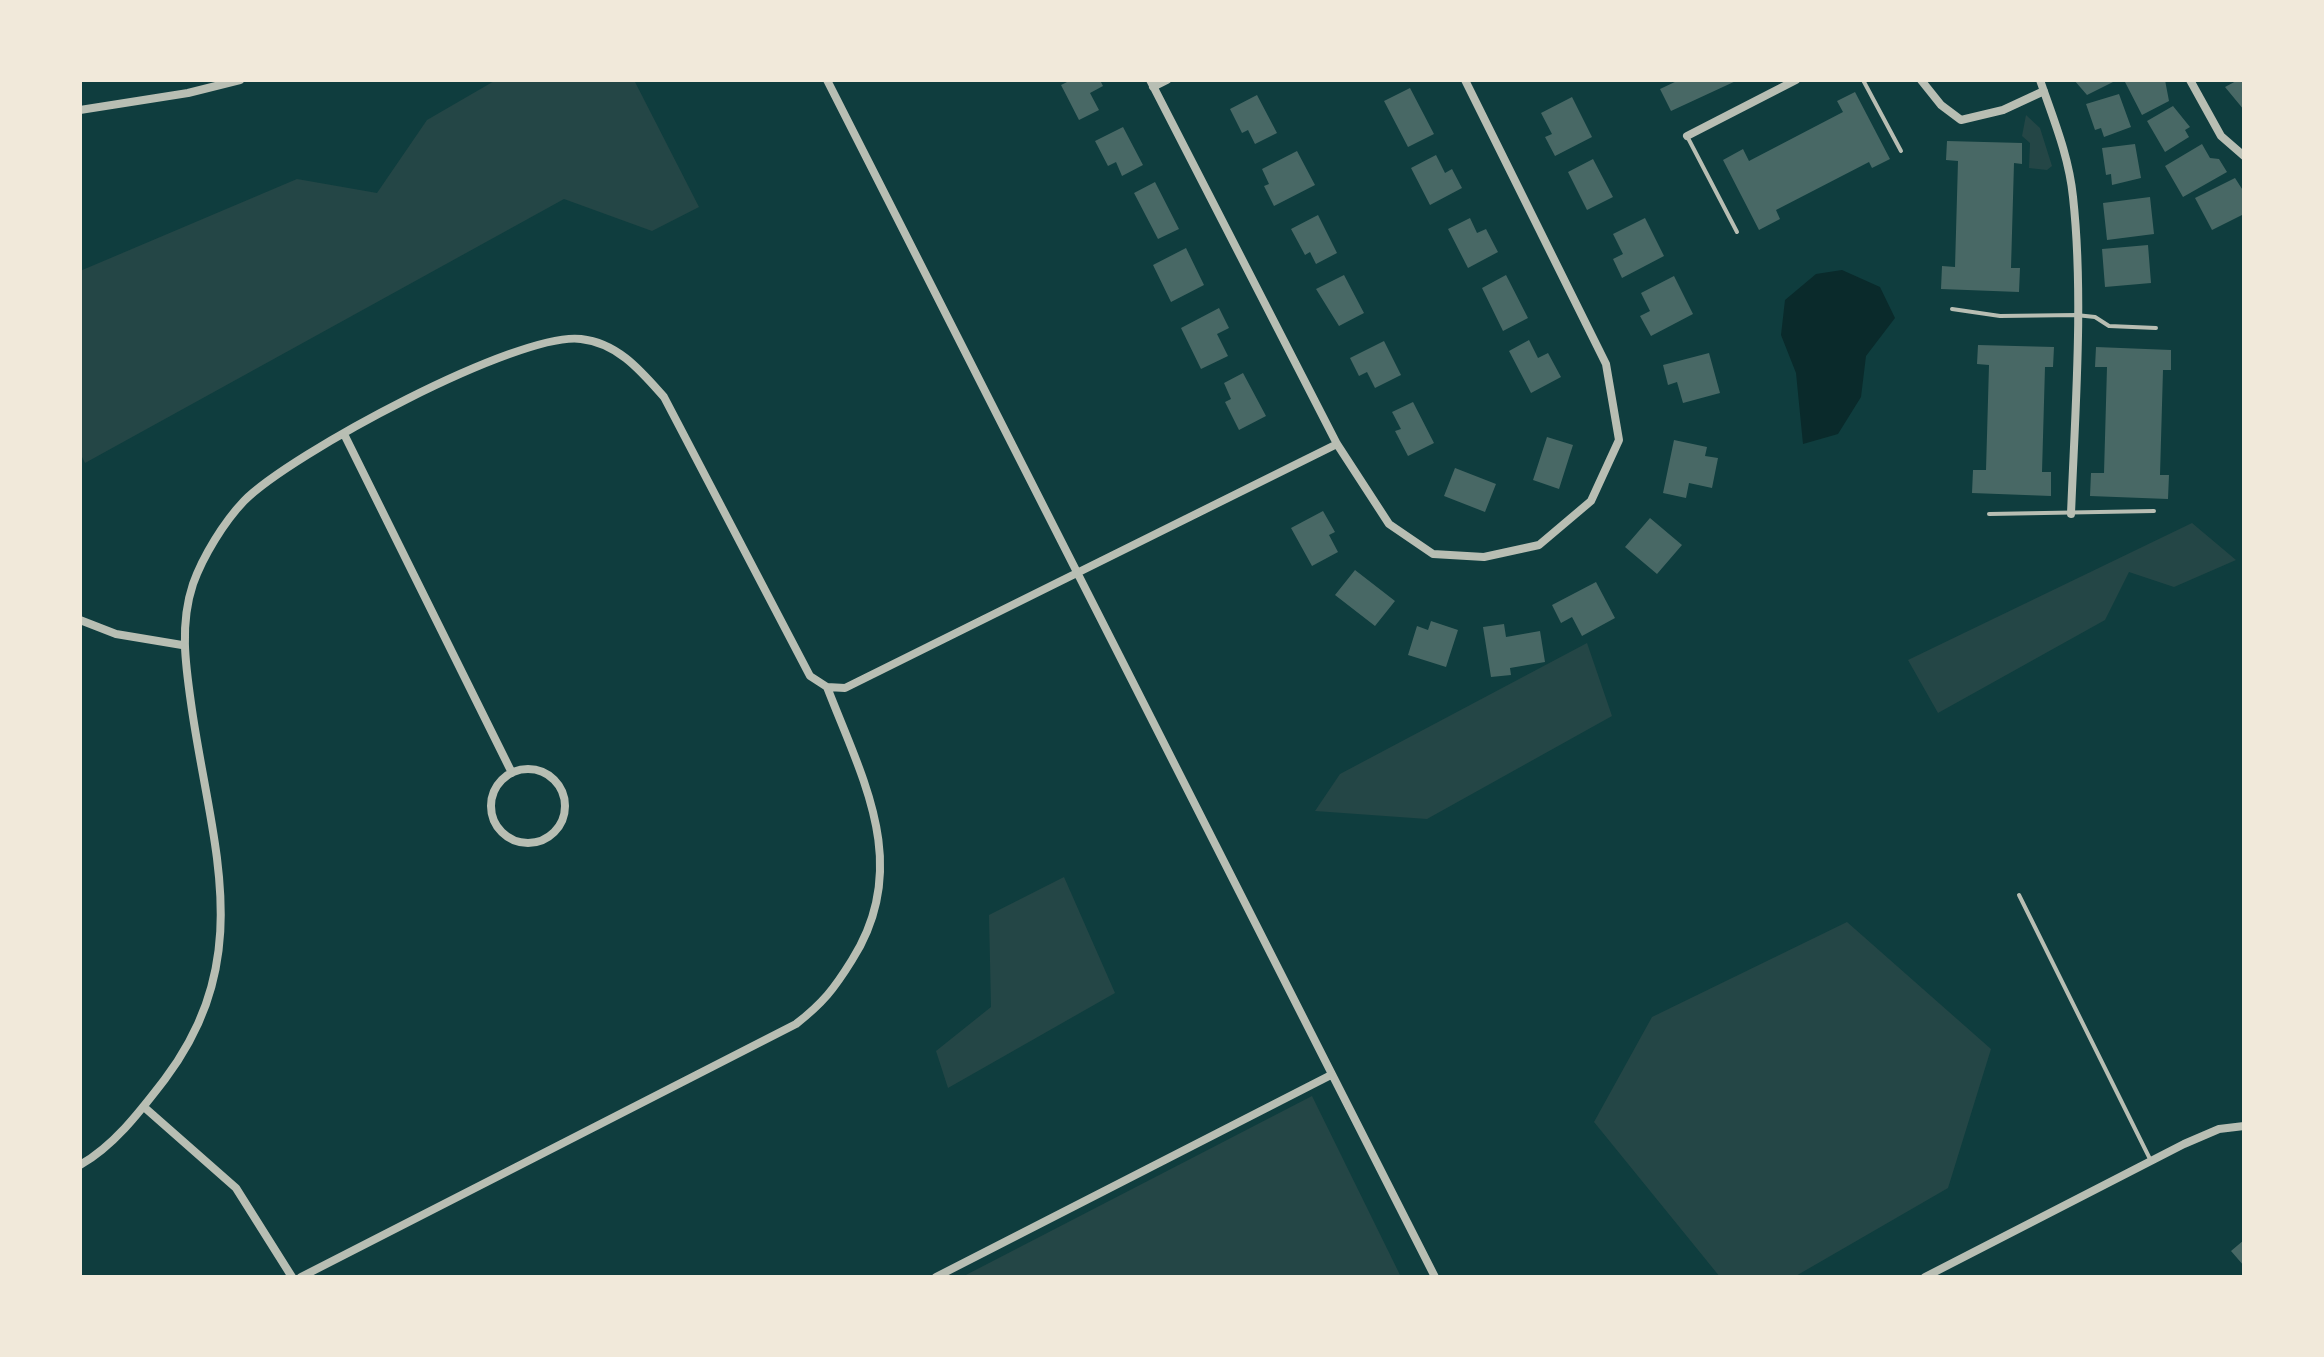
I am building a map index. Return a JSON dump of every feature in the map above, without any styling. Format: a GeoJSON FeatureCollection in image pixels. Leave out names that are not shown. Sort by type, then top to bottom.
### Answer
{"type":"FeatureCollection","features":[{"type":"Feature","properties":{"kind":"street"},"geometry":{"type":"LineString","coordinates":[[80,110],[188,93],[240,80]]}},
{"type":"Feature","properties":{"kind":"street"},"geometry":{"type":"LineString","coordinates":[[827,80],[1435,1277]]}},
{"type":"Feature","properties":{"kind":"street"},"geometry":{"type":"LineString","coordinates":[[1167,80],[1152,84],[1337,444],[1389,524],[1433,554],[1484,557],[1539,545],[1591,501],[1619,440],[1606,364],[1465,80]]}},
{"type":"Feature","properties":{"kind":"street"},"geometry":{"type":"LineString","coordinates":[[1687,136],[1796,80]]}},
{"type":"Feature","properties":{"kind":"street"},"geometry":{"type":"LineString","coordinates":[[1921,80],[1941,105],[1961,120],[2003,110],[2044,91]]}},
{"type":"Feature","properties":{"kind":"street"},"geometry":{"type":"LineString","coordinates":[[2040,80],[2062,141],[2073,196],[2076,315],[2071,514]]}},
{"type":"Feature","properties":{"kind":"street"},"geometry":{"type":"LineString","coordinates":[[2190,80],[2221,136],[2244,156]]}},
{"type":"Feature","properties":{"kind":"street"},"geometry":{"type":"LineString","coordinates":[[80,1165],[117,1137],[144,1107],[187,1050],[212,992],[219,962],[222,886],[182,645],[193,584],[216,539],[244,501],[296,461],[439,386],[526,348],[559,338],[583,339],[608,346],[638,367],[664,397],[810,676],[827,687],[845,688],[1337,444]]}},
{"type":"Feature","properties":{"kind":"street"},"geometry":{"type":"LineString","coordinates":[[344,434],[512,773]]}},
{"type":"Feature","properties":{"kind":"street"},"geometry":{"type":"LineString","coordinates":[[80,620],[116,634],[182,645]]}},
{"type":"Feature","properties":{"kind":"street"},"geometry":{"type":"LineString","coordinates":[[301,1277],[796,1024],[827,1000],[859,950],[879,909],[883,863],[877,827],[827,687]]}},
{"type":"Feature","properties":{"kind":"street"},"geometry":{"type":"LineString","coordinates":[[529,768],[541,771],[556,780],[563,790],[565,817],[558,830],[540,842],[514,841],[496,826],[491,800],[503,778],[512,773],[529,768]]}},
{"type":"Feature","properties":{"kind":"street"},"geometry":{"type":"LineString","coordinates":[[936,1277],[1331,1075]]}},
{"type":"Feature","properties":{"kind":"street"},"geometry":{"type":"LineString","coordinates":[[144,1107],[236,1188],[292,1277]]}},
{"type":"Feature","properties":{"kind":"street"},"geometry":{"type":"LineString","coordinates":[[1925,1277],[2151,1161],[2219,1129],[2244,1126]]}},
{"type":"Feature","properties":{"kind":"lane"},"geometry":{"type":"LineString","coordinates":[[1863,80],[1901,151]]}},
{"type":"Feature","properties":{"kind":"lane"},"geometry":{"type":"LineString","coordinates":[[1687,136],[1737,232]]}},
{"type":"Feature","properties":{"kind":"lane"},"geometry":{"type":"LineString","coordinates":[[1952,309],[2000,316],[2076,315],[2095,317],[2109,326],[2156,328]]}},
{"type":"Feature","properties":{"kind":"lane"},"geometry":{"type":"LineString","coordinates":[[1989,514],[2154,511]]}},
{"type":"Feature","properties":{"kind":"lane"},"geometry":{"type":"LineString","coordinates":[[2019,895],[2151,1161]]}},
{"type":"Feature","properties":{"kind":"shaded area"},"geometry":{"type":"Polygon","coordinates":[[[496,80],[634,80],[699,207],[652,231],[564,199],[85,463],[80,453],[80,271],[297,179],[377,193],[427,120],[496,80]]]}},
{"type":"Feature","properties":{"kind":"shaded area"},"geometry":{"type":"Polygon","coordinates":[[[2026,115],[2040,128],[2052,166],[2047,170],[2029,168],[2030,143],[2022,136],[2026,115]]]}},
{"type":"Feature","properties":{"kind":"shaded area"},"geometry":{"type":"Polygon","coordinates":[[[1842,270],[1880,287],[1895,318],[1866,356],[1861,397],[1838,434],[1803,444],[1796,373],[1781,335],[1785,300],[1816,274],[1842,270]]]}},
{"type":"Feature","properties":{"kind":"shaded area"},"geometry":{"type":"Polygon","coordinates":[[[2192,523],[2236,560],[2174,587],[2129,572],[2105,620],[1938,713],[1908,660],[2192,523]]]}},
{"type":"Feature","properties":{"kind":"shaded area"},"geometry":{"type":"Polygon","coordinates":[[[1587,643],[1612,716],[1427,819],[1315,811],[1340,774],[1587,643]]]}},
{"type":"Feature","properties":{"kind":"shaded area"},"geometry":{"type":"Polygon","coordinates":[[[1064,877],[1115,993],[948,1088],[936,1051],[991,1007],[989,915],[1064,877]]]}},
{"type":"Feature","properties":{"kind":"shaded area"},"geometry":{"type":"Polygon","coordinates":[[[1847,922],[1991,1049],[1948,1188],[1794,1277],[1720,1277],[1594,1122],[1652,1017],[1847,922]]]}},
{"type":"Feature","properties":{"kind":"shaded area"},"geometry":{"type":"Polygon","coordinates":[[[1312,1096],[1401,1277],[962,1277],[1312,1096]]]}},
{"type":"Feature","properties":{"kind":"building"},"geometry":{"type":"Polygon","coordinates":[[[1071,80],[1100,80],[1103,86],[1090,93],[1099,110],[1079,120],[1061,85],[1071,80]]]}},
{"type":"Feature","properties":{"kind":"building"},"geometry":{"type":"Polygon","coordinates":[[[1679,80],[1738,80],[1671,111],[1660,89],[1679,80]]]}},
{"type":"Feature","properties":{"kind":"building"},"geometry":{"type":"Polygon","coordinates":[[[2074,80],[2117,80],[2087,95],[2074,80]]]}},
{"type":"Feature","properties":{"kind":"building"},"geometry":{"type":"Polygon","coordinates":[[[2165,80],[2169,101],[2142,115],[2125,82],[2165,80]]]}},
{"type":"Feature","properties":{"kind":"building"},"geometry":{"type":"Polygon","coordinates":[[[2244,80],[2244,110],[2225,87],[2244,80]]]}},
{"type":"Feature","properties":{"kind":"building"},"geometry":{"type":"Polygon","coordinates":[[[1410,88],[1434,134],[1408,147],[1384,101],[1410,88]]]}},
{"type":"Feature","properties":{"kind":"building"},"geometry":{"type":"Polygon","coordinates":[[[1855,92],[1890,159],[1872,168],[1869,162],[1776,210],[1780,219],[1759,230],[1723,160],[1743,149],[1749,161],[1843,112],[1837,101],[1855,92]]]}},
{"type":"Feature","properties":{"kind":"building"},"geometry":{"type":"Polygon","coordinates":[[[2119,94],[2131,127],[2104,137],[2101,128],[2095,130],[2086,104],[2119,94]]]}},
{"type":"Feature","properties":{"kind":"building"},"geometry":{"type":"Polygon","coordinates":[[[1257,95],[1277,133],[1255,144],[1248,130],[1242,133],[1230,109],[1257,95]]]}},
{"type":"Feature","properties":{"kind":"building"},"geometry":{"type":"Polygon","coordinates":[[[1572,97],[1592,137],[1555,156],[1545,137],[1552,134],[1541,113],[1572,97]]]}},
{"type":"Feature","properties":{"kind":"building"},"geometry":{"type":"Polygon","coordinates":[[[2173,106],[2190,127],[2185,130],[2189,137],[2165,152],[2147,121],[2173,106]]]}},
{"type":"Feature","properties":{"kind":"building"},"geometry":{"type":"Polygon","coordinates":[[[1123,127],[1143,165],[1122,176],[1116,162],[1108,166],[1095,141],[1123,127]]]}},
{"type":"Feature","properties":{"kind":"building"},"geometry":{"type":"Polygon","coordinates":[[[1947,141],[2022,143],[2022,164],[2014,163],[2011,268],[2020,268],[2019,292],[1941,289],[1942,266],[1955,267],[1958,161],[1946,160],[1947,141]]]}},
{"type":"Feature","properties":{"kind":"building"},"geometry":{"type":"Polygon","coordinates":[[[2135,144],[2141,178],[2112,185],[2111,174],[2106,175],[2102,148],[2135,144]]]}},
{"type":"Feature","properties":{"kind":"building"},"geometry":{"type":"Polygon","coordinates":[[[2202,144],[2210,158],[2219,159],[2227,172],[2183,197],[2165,166],[2202,144]]]}},
{"type":"Feature","properties":{"kind":"building"},"geometry":{"type":"Polygon","coordinates":[[[1297,151],[1315,185],[1274,206],[1264,186],[1269,184],[1262,169],[1297,151]]]}},
{"type":"Feature","properties":{"kind":"building"},"geometry":{"type":"Polygon","coordinates":[[[1436,155],[1445,173],[1452,169],[1462,188],[1430,205],[1411,168],[1436,155]]]}},
{"type":"Feature","properties":{"kind":"building"},"geometry":{"type":"Polygon","coordinates":[[[1593,159],[1613,197],[1587,210],[1568,172],[1593,159]]]}},
{"type":"Feature","properties":{"kind":"building"},"geometry":{"type":"Polygon","coordinates":[[[2235,178],[2244,192],[2244,214],[2212,230],[2195,198],[2235,178]]]}},
{"type":"Feature","properties":{"kind":"building"},"geometry":{"type":"Polygon","coordinates":[[[1155,182],[1179,229],[1158,239],[1134,193],[1155,182]]]}},
{"type":"Feature","properties":{"kind":"building"},"geometry":{"type":"Polygon","coordinates":[[[2150,197],[2154,234],[2107,240],[2103,203],[2150,197]]]}},
{"type":"Feature","properties":{"kind":"building"},"geometry":{"type":"Polygon","coordinates":[[[1318,215],[1337,253],[1316,264],[1310,252],[1305,255],[1291,229],[1318,215]]]}},
{"type":"Feature","properties":{"kind":"building"},"geometry":{"type":"Polygon","coordinates":[[[1470,218],[1477,233],[1486,229],[1498,252],[1468,268],[1448,229],[1470,218]]]}},
{"type":"Feature","properties":{"kind":"building"},"geometry":{"type":"Polygon","coordinates":[[[1645,218],[1664,256],[1622,278],[1613,259],[1623,254],[1613,234],[1645,218]]]}},
{"type":"Feature","properties":{"kind":"building"},"geometry":{"type":"Polygon","coordinates":[[[2148,245],[2151,283],[2105,287],[2102,249],[2148,245]]]}},
{"type":"Feature","properties":{"kind":"building"},"geometry":{"type":"Polygon","coordinates":[[[1186,248],[1204,285],[1171,302],[1153,265],[1186,248]]]}},
{"type":"Feature","properties":{"kind":"building"},"geometry":{"type":"Polygon","coordinates":[[[1344,275],[1364,313],[1339,326],[1316,289],[1344,275]]]}},
{"type":"Feature","properties":{"kind":"building"},"geometry":{"type":"Polygon","coordinates":[[[1506,275],[1528,318],[1503,331],[1482,288],[1506,275]]]}},
{"type":"Feature","properties":{"kind":"building"},"geometry":{"type":"Polygon","coordinates":[[[1674,276],[1693,314],[1651,336],[1640,316],[1650,311],[1641,293],[1674,276]]]}},
{"type":"Feature","properties":{"kind":"building"},"geometry":{"type":"Polygon","coordinates":[[[1219,308],[1229,328],[1217,334],[1228,356],[1201,369],[1181,328],[1219,308]]]}},
{"type":"Feature","properties":{"kind":"building"},"geometry":{"type":"Polygon","coordinates":[[[1529,340],[1538,358],[1548,353],[1561,377],[1531,393],[1509,351],[1529,340]]]}},
{"type":"Feature","properties":{"kind":"building"},"geometry":{"type":"Polygon","coordinates":[[[1384,341],[1401,375],[1375,388],[1367,372],[1359,376],[1350,358],[1384,341]]]}},
{"type":"Feature","properties":{"kind":"building"},"geometry":{"type":"Polygon","coordinates":[[[1978,345],[2054,347],[2053,367],[2045,367],[2042,472],[2051,472],[2051,496],[1972,493],[1973,470],[1986,470],[1989,365],[1977,364],[1978,345]]]}},
{"type":"Feature","properties":{"kind":"building"},"geometry":{"type":"Polygon","coordinates":[[[2096,347],[2171,350],[2171,370],[2163,370],[2160,475],[2169,475],[2168,499],[2090,496],[2091,473],[2104,473],[2107,367],[2095,367],[2096,347]]]}},
{"type":"Feature","properties":{"kind":"building"},"geometry":{"type":"Polygon","coordinates":[[[1709,353],[1720,393],[1683,403],[1677,382],[1668,385],[1663,365],[1709,353]]]}},
{"type":"Feature","properties":{"kind":"building"},"geometry":{"type":"Polygon","coordinates":[[[1243,373],[1266,416],[1239,430],[1225,402],[1231,399],[1224,383],[1243,373]]]}},
{"type":"Feature","properties":{"kind":"building"},"geometry":{"type":"Polygon","coordinates":[[[1413,402],[1434,443],[1408,456],[1395,431],[1401,429],[1392,412],[1413,402]]]}},
{"type":"Feature","properties":{"kind":"building"},"geometry":{"type":"Polygon","coordinates":[[[1547,437],[1573,445],[1559,489],[1533,480],[1547,437]]]}},
{"type":"Feature","properties":{"kind":"building"},"geometry":{"type":"Polygon","coordinates":[[[1674,440],[1707,447],[1705,456],[1718,458],[1712,488],[1689,483],[1686,498],[1663,493],[1674,440]]]}},
{"type":"Feature","properties":{"kind":"building"},"geometry":{"type":"Polygon","coordinates":[[[1455,468],[1496,484],[1485,512],[1444,496],[1455,468]]]}},
{"type":"Feature","properties":{"kind":"building"},"geometry":{"type":"Polygon","coordinates":[[[1323,511],[1335,532],[1329,535],[1338,552],[1312,566],[1291,528],[1323,511]]]}},
{"type":"Feature","properties":{"kind":"building"},"geometry":{"type":"Polygon","coordinates":[[[1650,518],[1682,545],[1657,574],[1625,547],[1650,518]]]}},
{"type":"Feature","properties":{"kind":"building"},"geometry":{"type":"Polygon","coordinates":[[[1355,570],[1395,601],[1375,626],[1335,595],[1355,570]]]}},
{"type":"Feature","properties":{"kind":"building"},"geometry":{"type":"Polygon","coordinates":[[[1596,582],[1615,618],[1582,636],[1572,617],[1561,623],[1552,605],[1596,582]]]}},
{"type":"Feature","properties":{"kind":"building"},"geometry":{"type":"Polygon","coordinates":[[[1431,621],[1458,630],[1446,667],[1408,655],[1417,626],[1428,630],[1431,621]]]}},
{"type":"Feature","properties":{"kind":"building"},"geometry":{"type":"Polygon","coordinates":[[[1504,624],[1506,637],[1540,631],[1545,662],[1510,668],[1511,675],[1491,677],[1483,627],[1504,624]]]}},
{"type":"Feature","properties":{"kind":"building"},"geometry":{"type":"Polygon","coordinates":[[[2244,1240],[2244,1266],[2231,1251],[2244,1240]]]}}]}
